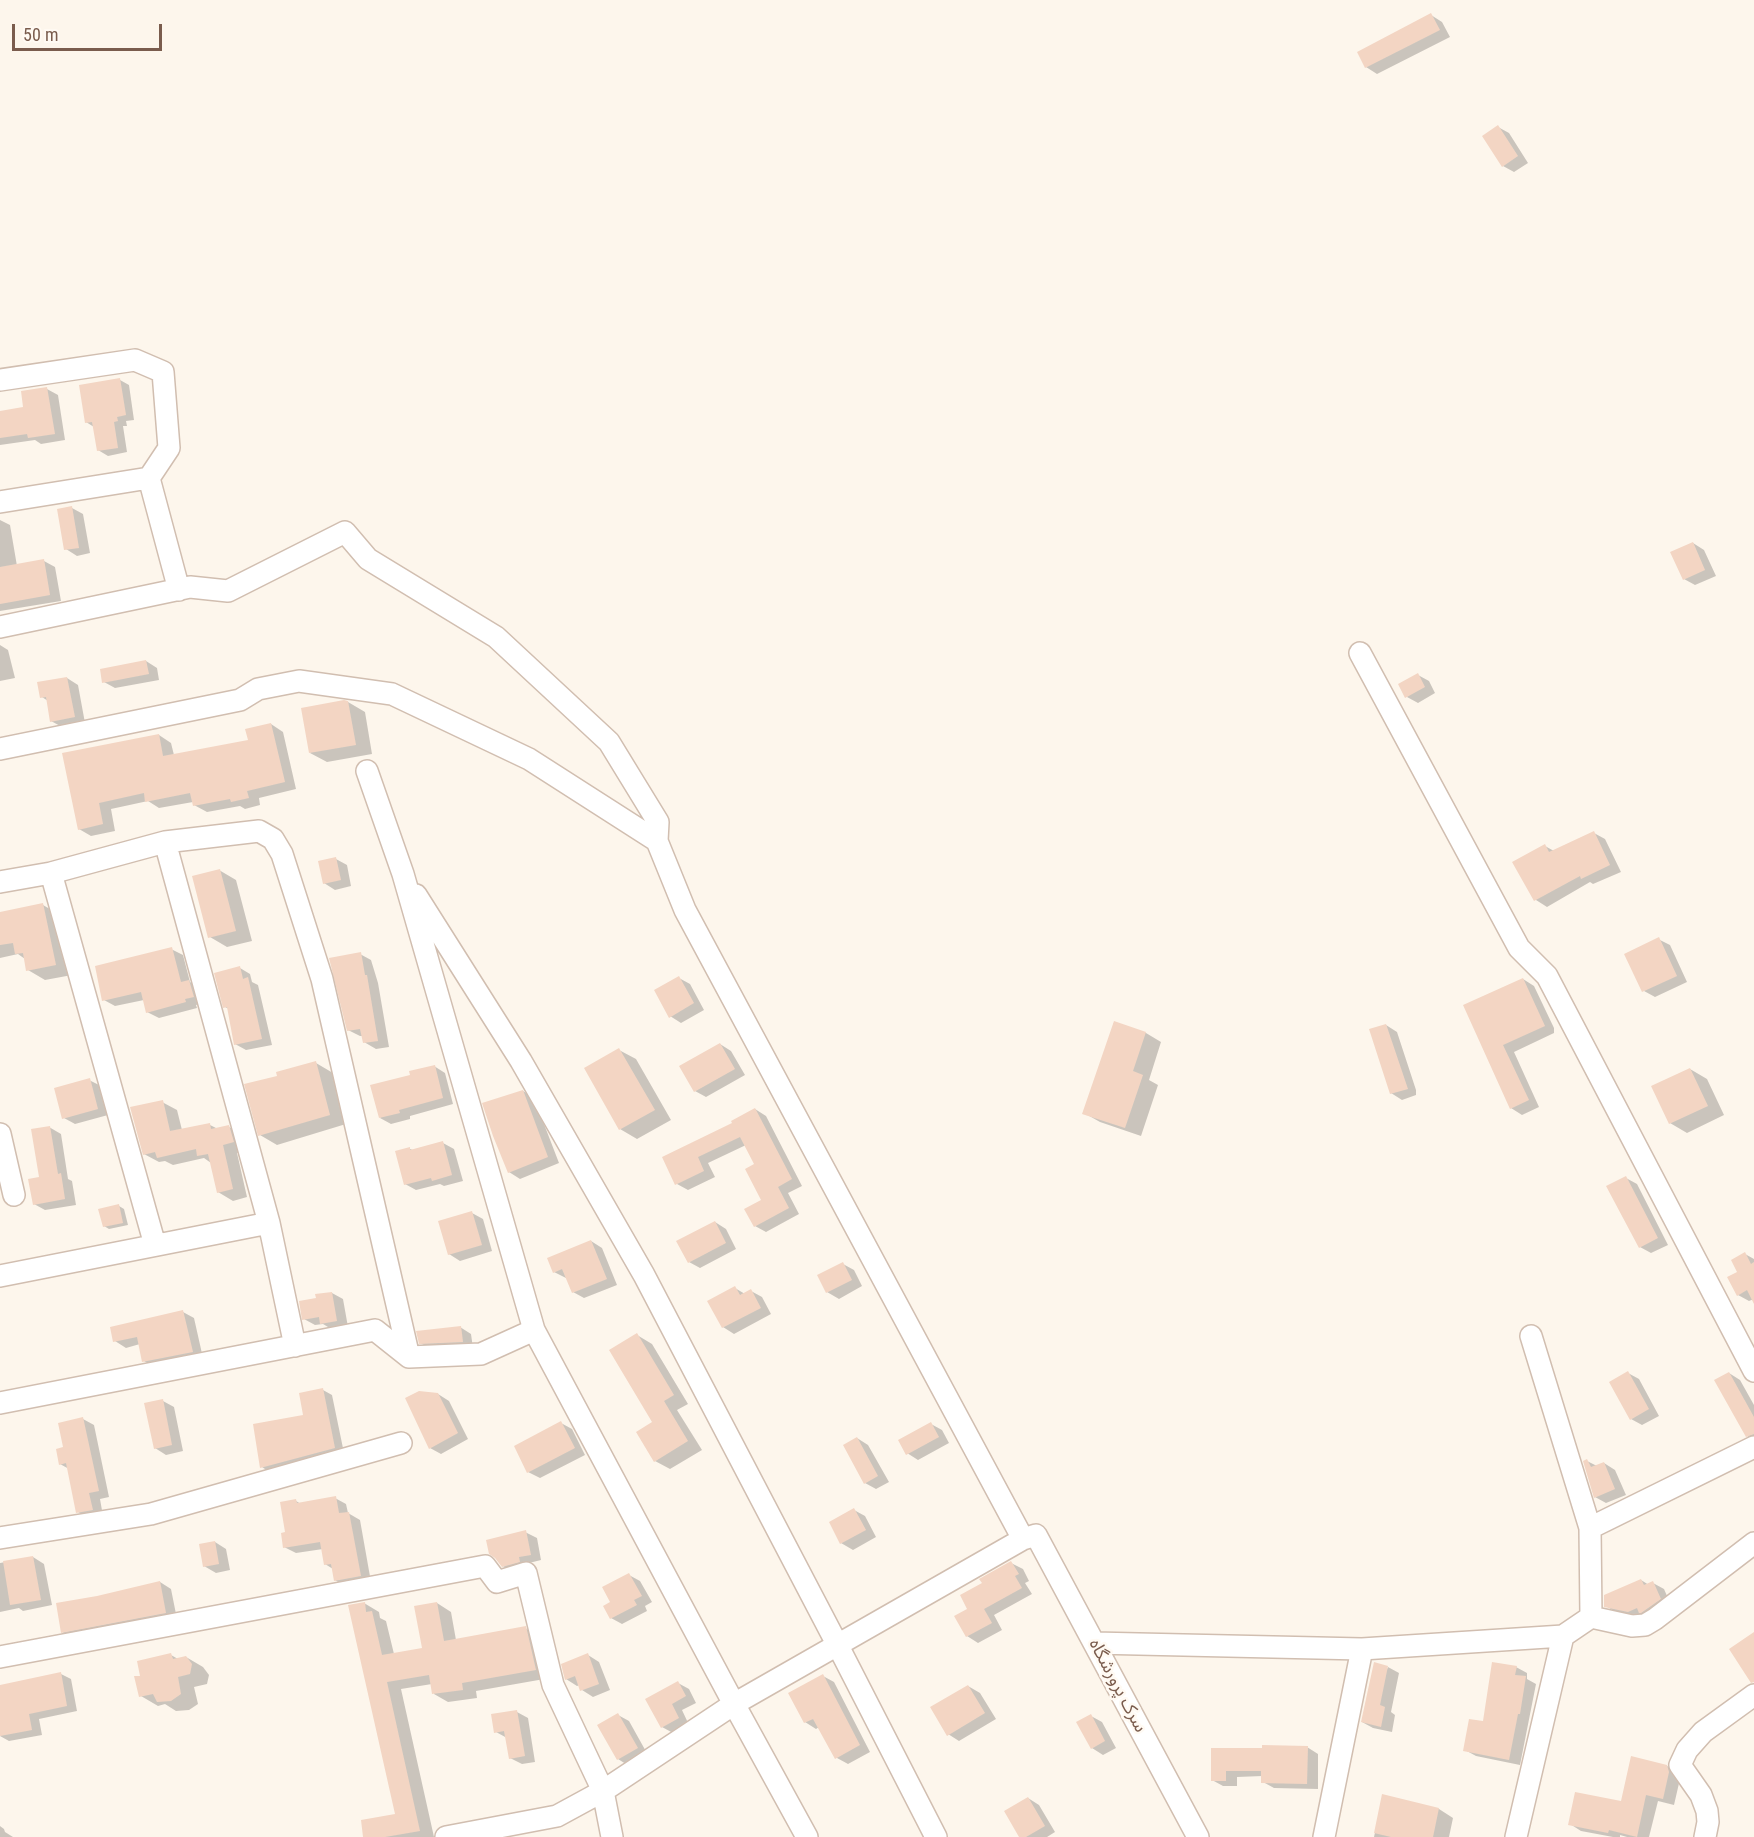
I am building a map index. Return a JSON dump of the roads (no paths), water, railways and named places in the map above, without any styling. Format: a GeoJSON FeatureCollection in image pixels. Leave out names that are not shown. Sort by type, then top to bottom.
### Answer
{"type":"FeatureCollection","features":[{"type":"Feature","properties":{"kind":"street"},"geometry":{"type":"LineString","coordinates":[[0,380],[135,360],[163,372],[169,448],[149,478],[0,502]]}},
{"type":"Feature","properties":{"kind":"street"},"geometry":{"type":"LineString","coordinates":[[0,627],[179,590],[149,478]]}},
{"type":"Feature","properties":{"kind":"street","name":"سرک پرورشگاه"},"geometry":{"type":"LineString","coordinates":[[179,590],[190,587],[228,591],[345,532],[368,559],[496,637],[609,742],[658,822],[657,841],[685,910],[1030,1537],[1094,1643],[1198,1837]]}},
{"type":"Feature","properties":{"kind":"street"},"geometry":{"type":"LineString","coordinates":[[1360,653],[1519,948],[1547,976],[1754,1371]]}},
{"type":"Feature","properties":{"kind":"street"},"geometry":{"type":"LineString","coordinates":[[0,749],[240,700],[258,689],[299,681],[392,694],[529,759],[657,841]]}},
{"type":"Feature","properties":{"kind":"street"},"geometry":{"type":"LineString","coordinates":[[367,771],[403,874],[534,1330],[807,1837]]}},
{"type":"Feature","properties":{"kind":"street"},"geometry":{"type":"LineString","coordinates":[[0,882],[51,873],[165,842],[259,831],[273,839],[282,854],[322,979],[409,1357]]}},
{"type":"Feature","properties":{"kind":"street"},"geometry":{"type":"LineString","coordinates":[[165,842],[269,1223],[295,1346]]}},
{"type":"Feature","properties":{"kind":"street"},"geometry":{"type":"LineString","coordinates":[[51,873],[155,1245]]}},
{"type":"Feature","properties":{"kind":"street"},"geometry":{"type":"LineString","coordinates":[[403,874],[521,1061],[644,1275],[936,1837]]}},
{"type":"Feature","properties":{"kind":"street"},"geometry":{"type":"LineString","coordinates":[[0,1138],[14,1195]]}},
{"type":"Feature","properties":{"kind":"street"},"geometry":{"type":"LineString","coordinates":[[0,1276],[269,1223]]}},
{"type":"Feature","properties":{"kind":"street"},"geometry":{"type":"LineString","coordinates":[[0,1403],[375,1330],[409,1357],[482,1354],[534,1330]]}},
{"type":"Feature","properties":{"kind":"street"},"geometry":{"type":"LineString","coordinates":[[1531,1336],[1590,1528],[1591,1617]]}},
{"type":"Feature","properties":{"kind":"street"},"geometry":{"type":"LineString","coordinates":[[0,1538],[150,1514],[401,1443]]}},
{"type":"Feature","properties":{"kind":"street"},"geometry":{"type":"LineString","coordinates":[[1590,1528],[1754,1447]]}},
{"type":"Feature","properties":{"kind":"street"},"geometry":{"type":"LineString","coordinates":[[446,1837],[557,1816],[603,1791],[734,1704],[1030,1537]]}},
{"type":"Feature","properties":{"kind":"street"},"geometry":{"type":"LineString","coordinates":[[1094,1643],[1362,1649],[1563,1636],[1591,1617],[1632,1626],[1645,1624],[1655,1619],[1754,1543]]}},
{"type":"Feature","properties":{"kind":"street"},"geometry":{"type":"LineString","coordinates":[[0,1656],[485,1566],[497,1582],[526,1573],[553,1685],[603,1791],[612,1837]]}},
{"type":"Feature","properties":{"kind":"street"},"geometry":{"type":"LineString","coordinates":[[1516,1837],[1563,1636]]}},
{"type":"Feature","properties":{"kind":"street"},"geometry":{"type":"LineString","coordinates":[[1324,1837],[1362,1649]]}},
{"type":"Feature","properties":{"kind":"street"},"geometry":{"type":"LineString","coordinates":[[1705,1837],[1708,1822],[1707,1811],[1701,1795],[1680,1765],[1687,1750],[1703,1732],[1754,1695]]}}]}
